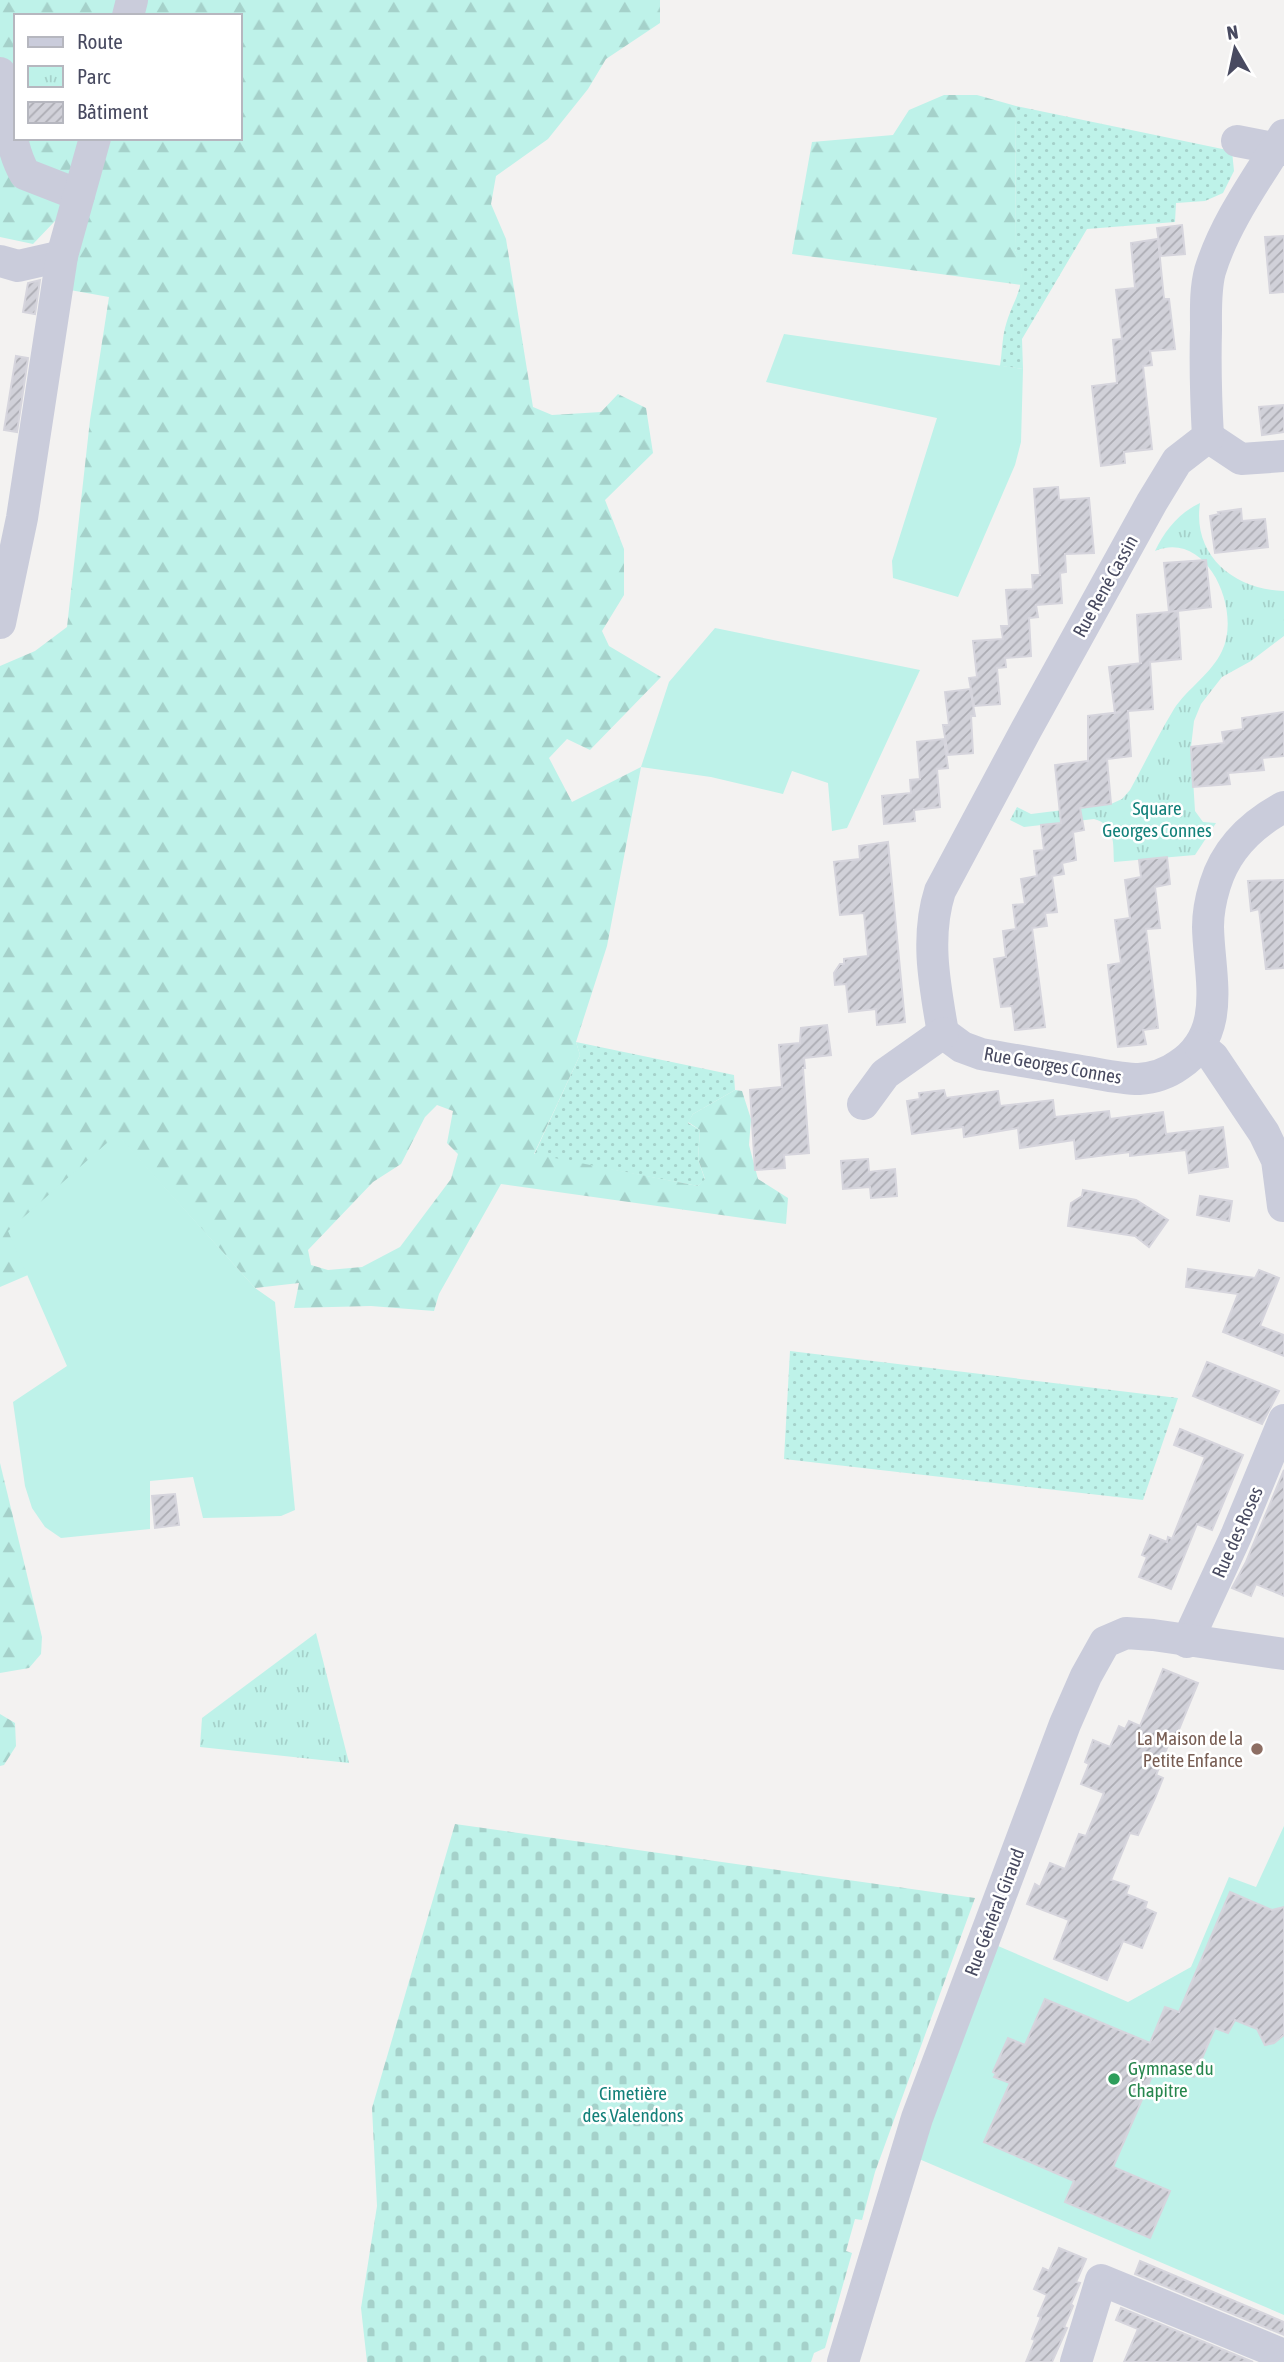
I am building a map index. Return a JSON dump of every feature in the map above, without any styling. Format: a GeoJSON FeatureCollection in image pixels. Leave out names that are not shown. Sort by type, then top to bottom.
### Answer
{"type":"FeatureCollection","features":[{"type":"Feature","properties":{"kind":"street"},"geometry":{"type":"LineString","coordinates":[[0,73],[6,94],[12,146],[24,174],[79,194]]}},
{"type":"Feature","properties":{"kind":"street"},"geometry":{"type":"LineString","coordinates":[[0,623],[7,559],[62,256],[94,140]]}},
{"type":"Feature","properties":{"kind":"street"},"geometry":{"type":"LineString","coordinates":[[1237,141],[1281,144]]}},
{"type":"Feature","properties":{"kind":"street"},"geometry":{"type":"LineString","coordinates":[[1281,144],[1256,176],[1217,251],[1209,274],[1206,297],[1205,392],[1208,437],[1241,459],[1284,456]]}},
{"type":"Feature","properties":{"kind":"street"},"geometry":{"type":"LineString","coordinates":[[0,261],[18,266],[62,256]]}},
{"type":"Feature","properties":{"kind":"street","name":"Rue René Cassin"},"geometry":{"type":"LineString","coordinates":[[943,1033],[932,941],[933,916],[940,891],[1152,502],[1177,461],[1208,437]]}},
{"type":"Feature","properties":{"kind":"street","name":"Rue Georges Connes"},"geometry":{"type":"LineString","coordinates":[[943,1033],[962,1046],[981,1054],[1129,1079],[1164,1074],[1185,1062],[1200,1046],[1212,1015],[1208,926],[1216,883],[1228,856],[1245,835],[1284,807]]}},
{"type":"Feature","properties":{"kind":"street"},"geometry":{"type":"LineString","coordinates":[[863,1104],[886,1074],[943,1033]]}},
{"type":"Feature","properties":{"kind":"street"},"geometry":{"type":"LineString","coordinates":[[1200,1046],[1213,1057],[1264,1133],[1277,1160],[1283,1206]]}},
{"type":"Feature","properties":{"kind":"street","name":"Rue des Roses"},"geometry":{"type":"LineString","coordinates":[[1187,1642],[1236,1536],[1284,1420]]}},
{"type":"Feature","properties":{"kind":"street","name":"Rue Général Giraud"},"geometry":{"type":"LineString","coordinates":[[843,2362],[917,2119],[1065,1724],[1086,1676],[1105,1642],[1126,1633],[1284,1654]]}},
{"type":"Feature","properties":{"kind":"street"},"geometry":{"type":"LineString","coordinates":[[1076,2362],[1101,2280],[1284,2355]]}},
{"type":"Feature","properties":{"kind":"green space"},"geometry":{"type":"Polygon","coordinates":[[[0,0],[660,0],[660,23],[606,59],[588,89],[548,139],[496,176],[491,204],[506,239],[533,407],[552,415],[601,412],[618,394],[646,408],[653,453],[605,500],[624,549],[624,595],[602,631],[609,646],[661,677],[590,750],[567,739],[549,758],[572,802],[641,767],[607,946],[576,1042],[580,1055],[534,1154],[698,1186],[705,1179],[698,1159],[700,1130],[688,1122],[693,1114],[735,1090],[742,1091],[751,1119],[749,1145],[758,1179],[788,1198],[786,1224],[501,1184],[439,1294],[434,1311],[371,1306],[294,1308],[299,1283],[255,1288],[117,1135],[9,1231],[28,1275],[0,1287],[0,666],[35,651],[67,627],[90,420],[109,297],[70,290],[84,221],[55,221],[33,244],[0,237],[0,0]],[[437,1105],[425,1117],[401,1164],[373,1182],[308,1250],[311,1265],[328,1270],[362,1267],[400,1247],[451,1179],[458,1154],[447,1143],[453,1111],[437,1105]]]}},
{"type":"Feature","properties":{"kind":"green space"},"geometry":{"type":"Polygon","coordinates":[[[944,95],[977,95],[1016,106],[1015,249],[1021,262],[1022,285],[792,254],[812,142],[893,135],[909,110],[944,95]]]}},
{"type":"Feature","properties":{"kind":"green space"},"geometry":{"type":"Polygon","coordinates":[[[1016,106],[1232,151],[1234,171],[1223,193],[1205,201],[1176,203],[1175,222],[1087,229],[1022,339],[1023,369],[1000,366],[1005,328],[1021,282],[1015,249],[1016,106]]]}},
{"type":"Feature","properties":{"kind":"green space"},"geometry":{"type":"Polygon","coordinates":[[[784,334],[1023,369],[1021,442],[1015,465],[958,597],[893,578],[892,561],[937,418],[766,382],[784,334]]]}},
{"type":"Feature","properties":{"kind":"green space","name":"Square Georges Connes"},"geometry":{"type":"Polygon","coordinates":[[[1200,503],[1199,522],[1203,539],[1210,554],[1221,566],[1234,577],[1249,584],[1284,591],[1284,636],[1251,661],[1222,677],[1201,704],[1194,721],[1191,747],[1195,811],[1203,822],[1216,823],[1195,855],[1114,862],[1110,830],[1094,819],[1024,827],[1010,820],[1017,807],[1031,814],[1111,804],[1122,799],[1130,790],[1174,709],[1218,659],[1227,634],[1227,615],[1215,577],[1204,562],[1190,552],[1174,547],[1155,551],[1173,523],[1200,503]]]}},
{"type":"Feature","properties":{"kind":"green space"},"geometry":{"type":"Polygon","coordinates":[[[715,628],[920,670],[847,828],[832,831],[828,783],[792,771],[783,794],[711,777],[641,767],[669,682],[715,628]]]}},
{"type":"Feature","properties":{"kind":"green space"},"geometry":{"type":"Polygon","coordinates":[[[1129,800],[1190,825],[1182,843],[1122,818],[1129,800]]]}},
{"type":"Feature","properties":{"kind":"green space"},"geometry":{"type":"Polygon","coordinates":[[[576,1042],[734,1075],[735,1090],[693,1114],[688,1123],[700,1130],[698,1159],[705,1180],[698,1186],[534,1155],[580,1055],[576,1042]]]}},
{"type":"Feature","properties":{"kind":"green space"},"geometry":{"type":"Polygon","coordinates":[[[117,1134],[255,1288],[275,1302],[295,1510],[281,1516],[203,1518],[193,1477],[150,1481],[150,1529],[61,1538],[45,1527],[32,1508],[25,1486],[13,1402],[67,1366],[8,1231],[117,1134]]]}},
{"type":"Feature","properties":{"kind":"green space"},"geometry":{"type":"Polygon","coordinates":[[[790,1351],[1178,1398],[1143,1500],[784,1459],[790,1351]]]}},
{"type":"Feature","properties":{"kind":"green space"},"geometry":{"type":"Polygon","coordinates":[[[0,1463],[42,1637],[41,1654],[29,1668],[0,1673],[0,1463]]]}},
{"type":"Feature","properties":{"kind":"green space"},"geometry":{"type":"Polygon","coordinates":[[[316,1633],[349,1763],[200,1747],[202,1718],[316,1633]]]}},
{"type":"Feature","properties":{"kind":"green space"},"geometry":{"type":"Polygon","coordinates":[[[0,1714],[15,1723],[16,1746],[4,1765],[0,1766],[0,1714]]]}},
{"type":"Feature","properties":{"kind":"green space","name":"Cimetière des Valendons"},"geometry":{"type":"Polygon","coordinates":[[[455,1824],[975,1898],[875,2172],[862,2220],[855,2219],[846,2251],[852,2253],[825,2348],[814,2353],[811,2362],[367,2362],[361,2308],[377,2206],[372,2108],[455,1824]]]}},
{"type":"Feature","properties":{"kind":"green space","name":"Gymnase du Chapitre"},"geometry":{"type":"Polygon","coordinates":[[[1284,1826],[1284,2315],[912,2156],[998,1946],[1128,2002],[1191,1967],[1229,1877],[1256,1887],[1284,1826]]]}},
{"type":"Feature","properties":{"kind":"building"},"geometry":{"type":"Polygon","coordinates":[[[1182,225],[1185,254],[1161,256],[1157,228],[1182,225]]]}},
{"type":"Feature","properties":{"kind":"building"},"geometry":{"type":"Polygon","coordinates":[[[1284,236],[1284,292],[1270,293],[1265,237],[1284,236]]]}},
{"type":"Feature","properties":{"kind":"building"},"geometry":{"type":"Polygon","coordinates":[[[1158,239],[1164,299],[1169,299],[1175,349],[1150,351],[1152,365],[1143,366],[1152,449],[1124,452],[1125,463],[1101,466],[1092,386],[1117,383],[1113,340],[1122,339],[1116,290],[1135,288],[1131,243],[1158,239]]]}},
{"type":"Feature","properties":{"kind":"building"},"geometry":{"type":"Polygon","coordinates":[[[40,280],[35,314],[23,312],[28,283],[40,280]]]}},
{"type":"Feature","properties":{"kind":"building"},"geometry":{"type":"Polygon","coordinates":[[[16,356],[28,358],[17,432],[4,430],[16,356]]]}},
{"type":"Feature","properties":{"kind":"building"},"geometry":{"type":"Polygon","coordinates":[[[1284,405],[1284,432],[1262,435],[1259,407],[1284,405]]]}},
{"type":"Feature","properties":{"kind":"building"},"geometry":{"type":"Polygon","coordinates":[[[1058,487],[1059,500],[1089,498],[1094,553],[1065,554],[1066,572],[1060,573],[1062,603],[1036,605],[1038,617],[1029,618],[1031,656],[1005,658],[1006,667],[997,668],[1000,704],[974,706],[969,678],[977,677],[973,641],[1003,639],[1001,626],[1009,626],[1006,590],[1033,589],[1032,575],[1040,575],[1034,489],[1058,487]]]}},
{"type":"Feature","properties":{"kind":"building"},"geometry":{"type":"Polygon","coordinates":[[[1241,509],[1242,521],[1265,519],[1268,547],[1215,553],[1210,516],[1219,514],[1218,512],[1241,509]]]}},
{"type":"Feature","properties":{"kind":"building"},"geometry":{"type":"Polygon","coordinates":[[[1206,560],[1211,607],[1169,612],[1164,563],[1206,560]]]}},
{"type":"Feature","properties":{"kind":"building"},"geometry":{"type":"Polygon","coordinates":[[[1178,611],[1181,659],[1150,662],[1153,709],[1128,711],[1131,756],[1107,759],[1111,804],[1080,808],[1084,830],[1073,832],[1076,860],[1062,863],[1064,874],[1052,876],[1057,912],[1045,913],[1047,926],[1032,928],[1045,1027],[1015,1030],[1012,1006],[1001,1007],[994,959],[1006,957],[1003,931],[1016,929],[1013,905],[1025,904],[1021,879],[1037,876],[1034,851],[1044,850],[1041,825],[1061,823],[1055,765],[1088,761],[1088,716],[1115,713],[1109,667],[1142,663],[1137,615],[1178,611]]]}},
{"type":"Feature","properties":{"kind":"building"},"geometry":{"type":"Polygon","coordinates":[[[970,689],[975,716],[971,716],[973,753],[948,755],[943,725],[949,725],[945,692],[970,689]]]}},
{"type":"Feature","properties":{"kind":"building"},"geometry":{"type":"Polygon","coordinates":[[[1284,712],[1284,756],[1262,758],[1264,770],[1228,773],[1230,784],[1193,787],[1191,747],[1224,743],[1222,732],[1243,729],[1242,718],[1284,712]]]}},
{"type":"Feature","properties":{"kind":"building"},"geometry":{"type":"Polygon","coordinates":[[[944,739],[948,768],[937,769],[940,807],[914,810],[915,821],[884,824],[882,796],[911,793],[910,780],[920,779],[917,742],[944,739]]]}},
{"type":"Feature","properties":{"kind":"building"},"geometry":{"type":"Polygon","coordinates":[[[888,842],[905,1022],[877,1025],[876,1009],[849,1012],[846,984],[835,985],[834,973],[840,964],[844,964],[844,959],[868,956],[864,913],[840,915],[834,862],[860,859],[859,846],[888,842]]]}},
{"type":"Feature","properties":{"kind":"building"},"geometry":{"type":"Polygon","coordinates":[[[1167,857],[1170,884],[1155,887],[1160,928],[1146,929],[1158,1028],[1143,1030],[1146,1044],[1118,1047],[1108,965],[1121,963],[1115,920],[1130,918],[1125,880],[1141,877],[1139,860],[1167,857]]]}},
{"type":"Feature","properties":{"kind":"building"},"geometry":{"type":"Polygon","coordinates":[[[1284,880],[1284,968],[1266,969],[1259,909],[1251,911],[1248,881],[1284,880]]]}},
{"type":"Feature","properties":{"kind":"building"},"geometry":{"type":"Polygon","coordinates":[[[827,1025],[831,1055],[804,1058],[809,1153],[784,1155],[785,1168],[755,1170],[750,1090],[782,1087],[779,1045],[800,1043],[801,1028],[827,1025]]]}},
{"type":"Feature","properties":{"kind":"building"},"geometry":{"type":"Polygon","coordinates":[[[944,1090],[946,1098],[998,1091],[1000,1106],[1053,1100],[1055,1117],[1109,1111],[1110,1119],[1163,1112],[1166,1134],[1223,1127],[1228,1167],[1189,1173],[1186,1150],[1130,1156],[1130,1152],[1076,1159],[1074,1140],[1020,1148],[1018,1128],[964,1137],[963,1127],[912,1134],[907,1101],[920,1099],[919,1093],[944,1090]]]}},
{"type":"Feature","properties":{"kind":"building"},"geometry":{"type":"Polygon","coordinates":[[[868,1159],[869,1172],[895,1169],[897,1196],[871,1198],[870,1187],[843,1189],[841,1161],[868,1159]]]}},
{"type":"Feature","properties":{"kind":"building"},"geometry":{"type":"Polygon","coordinates":[[[1083,1190],[1136,1200],[1168,1220],[1149,1247],[1135,1236],[1068,1226],[1071,1203],[1082,1196],[1083,1190]]]}},
{"type":"Feature","properties":{"kind":"building"},"geometry":{"type":"Polygon","coordinates":[[[1200,1196],[1232,1201],[1229,1221],[1197,1215],[1200,1196]]]}},
{"type":"Feature","properties":{"kind":"building"},"geometry":{"type":"Polygon","coordinates":[[[1188,1269],[1255,1278],[1259,1270],[1279,1278],[1260,1326],[1284,1335],[1284,1356],[1223,1332],[1238,1294],[1186,1287],[1188,1269]]]}},
{"type":"Feature","properties":{"kind":"building"},"geometry":{"type":"Polygon","coordinates":[[[1207,1362],[1279,1391],[1262,1424],[1193,1396],[1207,1362]]]}},
{"type":"Feature","properties":{"kind":"building"},"geometry":{"type":"Polygon","coordinates":[[[1180,1429],[1243,1455],[1212,1530],[1197,1524],[1171,1589],[1139,1577],[1147,1557],[1142,1555],[1150,1535],[1167,1542],[1168,1537],[1172,1539],[1205,1457],[1174,1445],[1180,1429]]]}},
{"type":"Feature","properties":{"kind":"building"},"geometry":{"type":"Polygon","coordinates":[[[1284,1470],[1284,1596],[1256,1584],[1251,1596],[1232,1588],[1246,1562],[1284,1470]]]}},
{"type":"Feature","properties":{"kind":"building"},"geometry":{"type":"Polygon","coordinates":[[[175,1494],[179,1525],[155,1528],[152,1496],[175,1494]]]}},
{"type":"Feature","properties":{"kind":"building"},"geometry":{"type":"Polygon","coordinates":[[[1163,1669],[1198,1683],[1175,1739],[1171,1738],[1156,1775],[1163,1778],[1155,1798],[1138,1835],[1130,1833],[1111,1880],[1129,1886],[1126,1894],[1147,1902],[1145,1908],[1156,1913],[1142,1948],[1123,1941],[1107,1980],[1054,1959],[1069,1920],[1027,1904],[1035,1884],[1040,1887],[1050,1863],[1065,1869],[1079,1834],[1086,1836],[1104,1793],[1081,1784],[1089,1764],[1085,1762],[1093,1740],[1110,1747],[1119,1726],[1125,1729],[1129,1721],[1140,1726],[1163,1669]]]}},
{"type":"Feature","properties":{"kind":"building"},"geometry":{"type":"Polygon","coordinates":[[[1230,1892],[1272,1910],[1284,1907],[1284,2035],[1274,2043],[1265,2045],[1257,2029],[1235,2020],[1228,2033],[1215,2028],[1194,2077],[1158,2062],[1113,2167],[1170,2191],[1150,2238],[1065,2202],[1074,2181],[984,2142],[1010,2083],[994,2077],[996,2074],[993,2072],[1008,2038],[1025,2045],[1045,1999],[1150,2043],[1165,2007],[1179,2012],[1230,1892]]]}},
{"type":"Feature","properties":{"kind":"building"},"geometry":{"type":"Polygon","coordinates":[[[1059,2248],[1086,2259],[1076,2282],[1080,2283],[1064,2327],[1067,2328],[1052,2362],[1026,2362],[1041,2317],[1038,2316],[1047,2295],[1034,2289],[1043,2268],[1049,2271],[1059,2248]]]}},
{"type":"Feature","properties":{"kind":"building"},"geometry":{"type":"Polygon","coordinates":[[[1140,2261],[1284,2322],[1284,2335],[1135,2274],[1140,2261]]]}},
{"type":"Feature","properties":{"kind":"building"},"geometry":{"type":"Polygon","coordinates":[[[1121,2308],[1253,2362],[1124,2362],[1138,2329],[1116,2320],[1121,2308]]]}},
{"type":"Feature","properties":{"kind":"place","name":"La Maison de la Petite Enfance"},"geometry":{"type":"Point","coordinates":[1257,1749]}},
{"type":"Feature","properties":{"kind":"place","name":"Gymnase du Chapitre"},"geometry":{"type":"Point","coordinates":[1114,2079]}}]}
